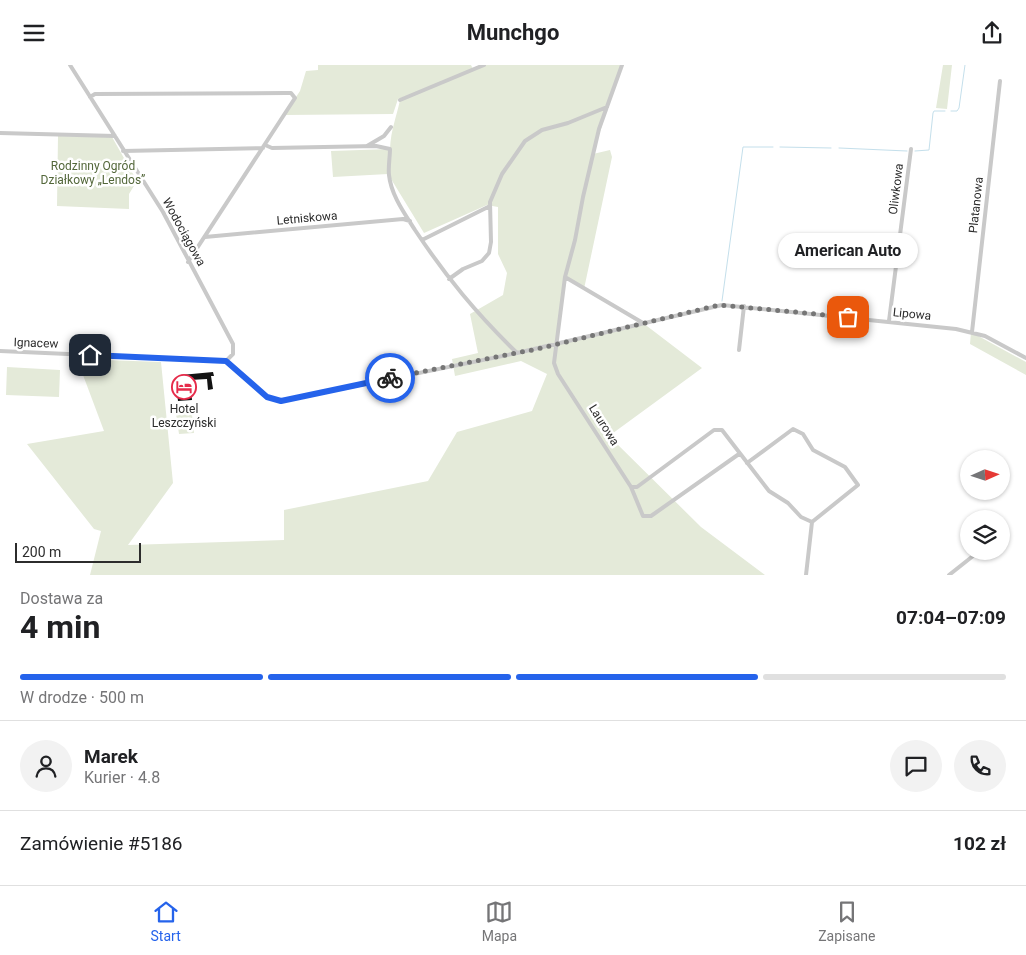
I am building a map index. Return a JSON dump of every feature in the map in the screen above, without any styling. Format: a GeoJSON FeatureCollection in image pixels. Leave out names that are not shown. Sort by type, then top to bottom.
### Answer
{"type":"FeatureCollection","features":[{"type":"Feature","properties":{"kind":"street","name":"Wodociągowa"},"geometry":{"type":"LineString","coordinates":[[70,65],[163,212],[233,344],[234,354],[226,361]]}},
{"type":"Feature","properties":{"kind":"street"},"geometry":{"type":"LineString","coordinates":[[400,101],[484,65]]}},
{"type":"Feature","properties":{"kind":"street","name":"Laurowa"},"geometry":{"type":"LineString","coordinates":[[622,65],[593,154],[575,240],[565,277],[554,363],[558,374],[631,487],[643,516],[651,516],[739,454]]}},
{"type":"Feature","properties":{"kind":"street","name":"Platanowa"},"geometry":{"type":"LineString","coordinates":[[972,332],[1000,81]]}},
{"type":"Feature","properties":{"kind":"street"},"geometry":{"type":"LineString","coordinates":[[90,97],[95,94],[291,93],[295,98],[188,262]]}},
{"type":"Feature","properties":{"kind":"street"},"geometry":{"type":"LineString","coordinates":[[450,279],[462,269],[482,261],[489,253],[491,242],[490,206],[502,174],[525,141],[542,130],[568,123],[607,107]]}},
{"type":"Feature","properties":{"kind":"street"},"geometry":{"type":"LineString","coordinates":[[365,147],[381,138],[391,127]]}},
{"type":"Feature","properties":{"kind":"street"},"geometry":{"type":"LineString","coordinates":[[0,133],[115,136]]}},
{"type":"Feature","properties":{"kind":"street"},"geometry":{"type":"LineString","coordinates":[[123,151],[264,146],[281,149],[365,147],[384,147],[390,149],[388,174],[396,197],[410,221],[450,279],[476,312],[518,353]]}},
{"type":"Feature","properties":{"kind":"street","name":"Oliwkowa"},"geometry":{"type":"LineString","coordinates":[[890,321],[912,149]]}},
{"type":"Feature","properties":{"kind":"street"},"geometry":{"type":"LineString","coordinates":[[422,240],[490,206]]}},
{"type":"Feature","properties":{"kind":"street","name":"Letniskowa"},"geometry":{"type":"LineString","coordinates":[[205,237],[403,219],[410,221]]}},
{"type":"Feature","properties":{"kind":"street"},"geometry":{"type":"LineString","coordinates":[[565,277],[643,323]]}},
{"type":"Feature","properties":{"kind":"street","name":"Lipowa"},"geometry":{"type":"LineString","coordinates":[[226,361],[267,397],[281,401],[518,353],[719,305],[890,321],[972,332],[989,338],[1026,358]]}},
{"type":"Feature","properties":{"kind":"street"},"geometry":{"type":"LineString","coordinates":[[739,350],[744,306]]}},
{"type":"Feature","properties":{"kind":"street","name":"Ignacew"},"geometry":{"type":"LineString","coordinates":[[0,351],[226,361]]}},
{"type":"Feature","properties":{"kind":"street"},"geometry":{"type":"LineString","coordinates":[[631,487],[637,487],[714,430],[718,429],[722,430],[769,491],[788,503],[801,517],[812,522]]}},
{"type":"Feature","properties":{"kind":"street"},"geometry":{"type":"LineString","coordinates":[[747,463],[793,429],[803,434],[814,450],[845,467],[858,485],[812,522],[806,575]]}},
{"type":"Feature","properties":{"kind":"street"},"geometry":{"type":"LineString","coordinates":[[950,575],[968,560]]}},
{"type":"Feature","properties":{"kind":"green space"},"geometry":{"type":"Polygon","coordinates":[[[318,65],[471,65],[473,69],[482,65],[621,65],[593,154],[610,150],[612,157],[584,289],[566,277],[556,344],[643,323],[702,368],[609,436],[701,527],[765,575],[90,575],[101,531],[94,529],[27,444],[104,431],[77,359],[161,362],[173,483],[128,545],[284,540],[284,510],[428,481],[457,432],[532,411],[547,374],[521,361],[455,376],[452,359],[478,353],[470,314],[503,295],[507,273],[498,254],[498,207],[487,205],[424,233],[388,174],[333,177],[331,151],[390,149],[400,100],[420,92],[398,99],[393,114],[284,115],[300,91],[306,71],[318,70],[318,65]]]}},
{"type":"Feature","properties":{"kind":"green space"},"geometry":{"type":"Polygon","coordinates":[[[943,65],[952,65],[947,109],[936,108],[943,65]]]}},
{"type":"Feature","properties":{"kind":"green space","name":"Rodzinny Ogród Działkowy „Lendos”"},"geometry":{"type":"Polygon","coordinates":[[[58,136],[112,137],[137,181],[129,194],[129,209],[57,206],[58,136]]]}},
{"type":"Feature","properties":{"kind":"green space"},"geometry":{"type":"Polygon","coordinates":[[[971,332],[1026,362],[1026,375],[970,344],[971,332]]]}},
{"type":"Feature","properties":{"kind":"green space"},"geometry":{"type":"Polygon","coordinates":[[[7,367],[60,370],[59,397],[6,395],[7,367]]]}},
{"type":"Feature","properties":{"kind":"green space"},"geometry":{"type":"Polygon","coordinates":[[[191,405],[194,433],[179,434],[175,407],[191,405]]]}},
{"type":"Feature","properties":{"kind":"building","name":"Hotel Leszczyński"},"geometry":{"type":"Polygon","coordinates":[[[213,372],[214,376],[211,376],[213,389],[208,390],[207,379],[190,380],[192,400],[178,401],[176,384],[182,384],[181,375],[213,372]]]}},
{"type":"Feature","properties":{"kind":"waterway"},"geometry":{"type":"LineString","coordinates":[[951,111],[957,111],[959,108],[965,65]]}},
{"type":"Feature","properties":{"kind":"waterway"},"geometry":{"type":"LineString","coordinates":[[915,151],[929,150],[933,113],[934,111],[945,111]]}},
{"type":"Feature","properties":{"kind":"waterway"},"geometry":{"type":"LineString","coordinates":[[722,301],[743,147],[773,147]]}},
{"type":"Feature","properties":{"kind":"waterway"},"geometry":{"type":"LineString","coordinates":[[780,147],[831,148]]}},
{"type":"Feature","properties":{"kind":"waterway"},"geometry":{"type":"LineString","coordinates":[[839,148],[907,151]]}},
{"type":"Feature","properties":{"kind":"way so far"},"geometry":{"type":"LineString","coordinates":[[390,378],[537,349],[719,305],[848,317]]}},
{"type":"Feature","properties":{"kind":"place","name":"American Auto"},"geometry":{"type":"Point","coordinates":[848,317]}},
{"type":"Feature","properties":{"kind":"place","name":"Hotel Leszczyński"},"geometry":{"type":"Point","coordinates":[184,387]}},
{"type":"Feature","properties":{"kind":"route"},"geometry":{"type":"LineString","coordinates":[[90,355],[226,361],[274,401],[390,378]]}}]}
